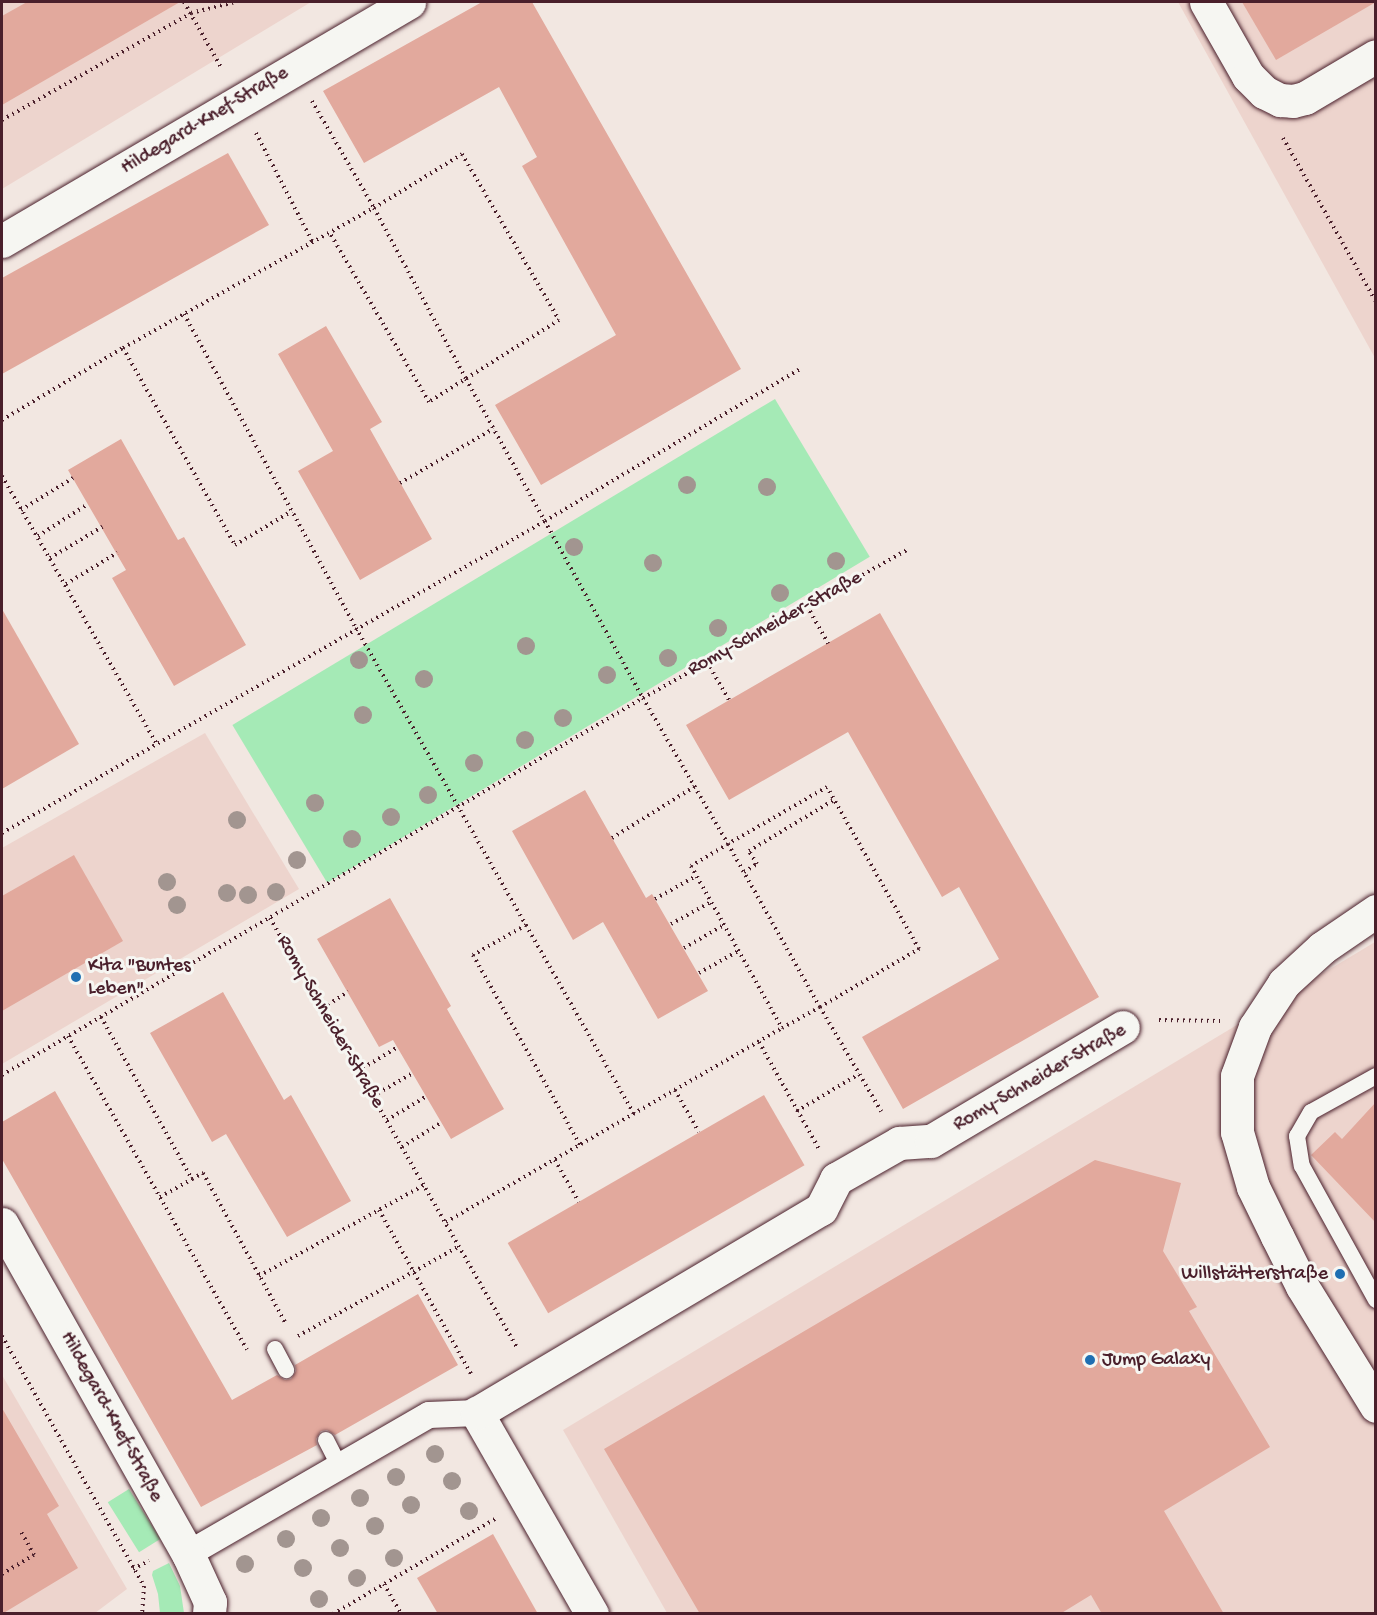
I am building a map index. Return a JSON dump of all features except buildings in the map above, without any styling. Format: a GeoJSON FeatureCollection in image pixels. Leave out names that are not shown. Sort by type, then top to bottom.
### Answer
{"type":"FeatureCollection","features":[{"type":"Feature","properties":{"kind":"street","name":"Hildegard-Knef-Straße"},"geometry":{"type":"LineString","coordinates":[[2,241],[409,2]]}},
{"type":"Feature","properties":{"kind":"street"},"geometry":{"type":"LineString","coordinates":[[1206,2],[1248,76],[1264,92],[1280,100],[1305,98],[1376,56]]}},
{"type":"Feature","properties":{"kind":"street"},"geometry":{"type":"LineString","coordinates":[[1376,911],[1322,948],[1284,982],[1255,1027],[1238,1076],[1237,1132],[1253,1187],[1302,1286],[1376,1406]]}},
{"type":"Feature","properties":{"kind":"street","name":"Romy-Schneider-Straße"},"geometry":{"type":"LineString","coordinates":[[836,1179],[899,1143],[932,1141],[1123,1026]]}},
{"type":"Feature","properties":{"kind":"street"},"geometry":{"type":"LineString","coordinates":[[188,1554],[429,1415],[483,1410],[821,1209],[836,1179]]}},
{"type":"Feature","properties":{"kind":"street","name":"Hildegard-Knef-Straße"},"geometry":{"type":"LineString","coordinates":[[2,1224],[188,1554],[210,1602],[209,1614]]}},
{"type":"Feature","properties":{"kind":"street"},"geometry":{"type":"LineString","coordinates":[[483,1410],[527,1501],[592,1614]]}},
{"type":"Feature","properties":{"kind":"lane"},"geometry":{"type":"LineString","coordinates":[[1376,1076],[1311,1112],[1297,1136],[1302,1166],[1376,1300]]}},
{"type":"Feature","properties":{"kind":"lane"},"geometry":{"type":"LineString","coordinates":[[275,1349],[286,1370]]}},
{"type":"Feature","properties":{"kind":"lane"},"geometry":{"type":"LineString","coordinates":[[326,1440],[340,1467]]}},
{"type":"Feature","properties":{"kind":"path"},"geometry":{"type":"LineString","coordinates":[[184,2],[240,101],[313,243]]}},
{"type":"Feature","properties":{"kind":"path"},"geometry":{"type":"LineString","coordinates":[[2,120],[190,13],[235,2]]}},
{"type":"Feature","properties":{"kind":"path"},"geometry":{"type":"LineString","coordinates":[[294,69],[374,208],[544,521],[899,1143]]}},
{"type":"Feature","properties":{"kind":"path"},"geometry":{"type":"LineString","coordinates":[[1280,100],[1278,130],[1376,302]]}},
{"type":"Feature","properties":{"kind":"path"},"geometry":{"type":"LineString","coordinates":[[2,420],[123,348],[374,208],[462,154],[559,320],[429,402],[330,233]]}},
{"type":"Feature","properties":{"kind":"path"},"geometry":{"type":"LineString","coordinates":[[184,314],[356,628],[634,1114]]}},
{"type":"Feature","properties":{"kind":"path"},"geometry":{"type":"LineString","coordinates":[[123,348],[235,545],[292,511]]}},
{"type":"Feature","properties":{"kind":"path"},"geometry":{"type":"LineString","coordinates":[[2,833],[544,521],[800,369]]}},
{"type":"Feature","properties":{"kind":"path"},"geometry":{"type":"LineString","coordinates":[[400,483],[493,429]]}},
{"type":"Feature","properties":{"kind":"path"},"geometry":{"type":"LineString","coordinates":[[2,478],[66,584],[157,745]]}},
{"type":"Feature","properties":{"kind":"path"},"geometry":{"type":"LineString","coordinates":[[21,510],[73,478]]}},
{"type":"Feature","properties":{"kind":"path"},"geometry":{"type":"LineString","coordinates":[[38,536],[88,504]]}},
{"type":"Feature","properties":{"kind":"path"},"geometry":{"type":"LineString","coordinates":[[50,558],[102,527]]}},
{"type":"Feature","properties":{"kind":"path","name":"Romy-Schneider-Straße"},"geometry":{"type":"LineString","coordinates":[[535,1379],[270,918],[644,698],[907,550]]}},
{"type":"Feature","properties":{"kind":"path"},"geometry":{"type":"LineString","coordinates":[[66,584],[117,553]]}},
{"type":"Feature","properties":{"kind":"path"},"geometry":{"type":"LineString","coordinates":[[807,606],[828,643]]}},
{"type":"Feature","properties":{"kind":"path"},"geometry":{"type":"LineString","coordinates":[[707,662],[729,700]]}},
{"type":"Feature","properties":{"kind":"path"},"geometry":{"type":"LineString","coordinates":[[612,838],[694,787]]}},
{"type":"Feature","properties":{"kind":"path"},"geometry":{"type":"LineString","coordinates":[[446,1222],[919,949],[827,787],[691,866],[782,1028]]}},
{"type":"Feature","properties":{"kind":"path"},"geometry":{"type":"LineString","coordinates":[[744,872],[757,864],[749,851],[834,800]]}},
{"type":"Feature","properties":{"kind":"path"},"geometry":{"type":"LineString","coordinates":[[655,899],[696,876]]}},
{"type":"Feature","properties":{"kind":"path"},"geometry":{"type":"LineString","coordinates":[[671,924],[711,902]]}},
{"type":"Feature","properties":{"kind":"path"},"geometry":{"type":"LineString","coordinates":[[2,1075],[270,918]]}},
{"type":"Feature","properties":{"kind":"path"},"geometry":{"type":"LineString","coordinates":[[526,925],[473,955],[580,1145]]}},
{"type":"Feature","properties":{"kind":"path"},"geometry":{"type":"LineString","coordinates":[[684,948],[724,925]]}},
{"type":"Feature","properties":{"kind":"path"},"geometry":{"type":"LineString","coordinates":[[699,973],[738,951]]}},
{"type":"Feature","properties":{"kind":"path"},"geometry":{"type":"LineString","coordinates":[[322,1008],[348,992]]}},
{"type":"Feature","properties":{"kind":"path"},"geometry":{"type":"LineString","coordinates":[[101,1017],[192,1179]]}},
{"type":"Feature","properties":{"kind":"path","name":"Romy-Schneider-Straße"},"geometry":{"type":"LineString","coordinates":[[1123,1026],[1182,1018],[1210,1019],[1255,1027]]}},
{"type":"Feature","properties":{"kind":"path"},"geometry":{"type":"LineString","coordinates":[[68,1036],[254,1361],[460,1246]]}},
{"type":"Feature","properties":{"kind":"path"},"geometry":{"type":"LineString","coordinates":[[759,1042],[836,1179]]}},
{"type":"Feature","properties":{"kind":"path"},"geometry":{"type":"LineString","coordinates":[[358,1071],[398,1047]]}},
{"type":"Feature","properties":{"kind":"path"},"geometry":{"type":"LineString","coordinates":[[373,1096],[413,1073]]}},
{"type":"Feature","properties":{"kind":"path"},"geometry":{"type":"LineString","coordinates":[[797,1111],[860,1074]]}},
{"type":"Feature","properties":{"kind":"path"},"geometry":{"type":"LineString","coordinates":[[675,1090],[699,1132]]}},
{"type":"Feature","properties":{"kind":"path"},"geometry":{"type":"LineString","coordinates":[[387,1120],[427,1096]]}},
{"type":"Feature","properties":{"kind":"path"},"geometry":{"type":"LineString","coordinates":[[402,1147],[442,1122]]}},
{"type":"Feature","properties":{"kind":"path"},"geometry":{"type":"LineString","coordinates":[[555,1160],[579,1202]]}},
{"type":"Feature","properties":{"kind":"path"},"geometry":{"type":"LineString","coordinates":[[160,1197],[202,1173],[294,1339]]}},
{"type":"Feature","properties":{"kind":"path"},"geometry":{"type":"LineString","coordinates":[[260,1276],[424,1185]]}},
{"type":"Feature","properties":{"kind":"path"},"geometry":{"type":"LineString","coordinates":[[379,1210],[483,1410]]}},
{"type":"Feature","properties":{"kind":"path"},"geometry":{"type":"LineString","coordinates":[[2,1336],[144,1586],[142,1614]]}},
{"type":"Feature","properties":{"kind":"path"},"geometry":{"type":"LineString","coordinates":[[333,1614],[527,1501]]}},
{"type":"Feature","properties":{"kind":"path"},"geometry":{"type":"LineString","coordinates":[[2,1574],[34,1555],[20,1530]]}},
{"type":"Feature","properties":{"kind":"path"},"geometry":{"type":"LineString","coordinates":[[384,1584],[401,1614]]}},
{"type":"Feature","properties":{"kind":"shaded area"},"geometry":{"type":"Polygon","coordinates":[[[2,2],[311,2],[2,189],[2,2]]]}},
{"type":"Feature","properties":{"kind":"shaded area"},"geometry":{"type":"Polygon","coordinates":[[[1178,2],[1375,2],[1375,358],[1178,2]]]}},
{"type":"Feature","properties":{"kind":"shaded area","name":"Kita \"Buntes Leben\""},"geometry":{"type":"Polygon","coordinates":[[[205,733],[299,889],[2,1064],[2,848],[205,733]]]}},
{"type":"Feature","properties":{"kind":"shaded area"},"geometry":{"type":"Polygon","coordinates":[[[1375,942],[1375,1613],[667,1613],[563,1430],[1375,942]]]}},
{"type":"Feature","properties":{"kind":"shaded area"},"geometry":{"type":"Polygon","coordinates":[[[2,1375],[127,1589],[95,1613],[2,1613],[2,1375]]]}},
{"type":"Feature","properties":{"kind":"green space"},"geometry":{"type":"Polygon","coordinates":[[[775,399],[870,557],[327,883],[232,725],[775,399]]]}},
{"type":"Feature","properties":{"kind":"green space"},"geometry":{"type":"Polygon","coordinates":[[[129,1489],[160,1539],[139,1552],[108,1502],[129,1489]]]}},
{"type":"Feature","properties":{"kind":"green space"},"geometry":{"type":"Polygon","coordinates":[[[169,1563],[180,1586],[184,1613],[160,1613],[158,1594],[152,1575],[153,1571],[169,1563]]]}},
{"type":"Feature","properties":{"kind":"place","name":"Kita \"Buntes Leben\""},"geometry":{"type":"Point","coordinates":[76,977]}},
{"type":"Feature","properties":{"kind":"place","name":"Willstätterstraße"},"geometry":{"type":"Point","coordinates":[1340,1274]}},
{"type":"Feature","properties":{"kind":"place","name":"Jump Galaxy"},"geometry":{"type":"Point","coordinates":[1090,1360]}}]}
